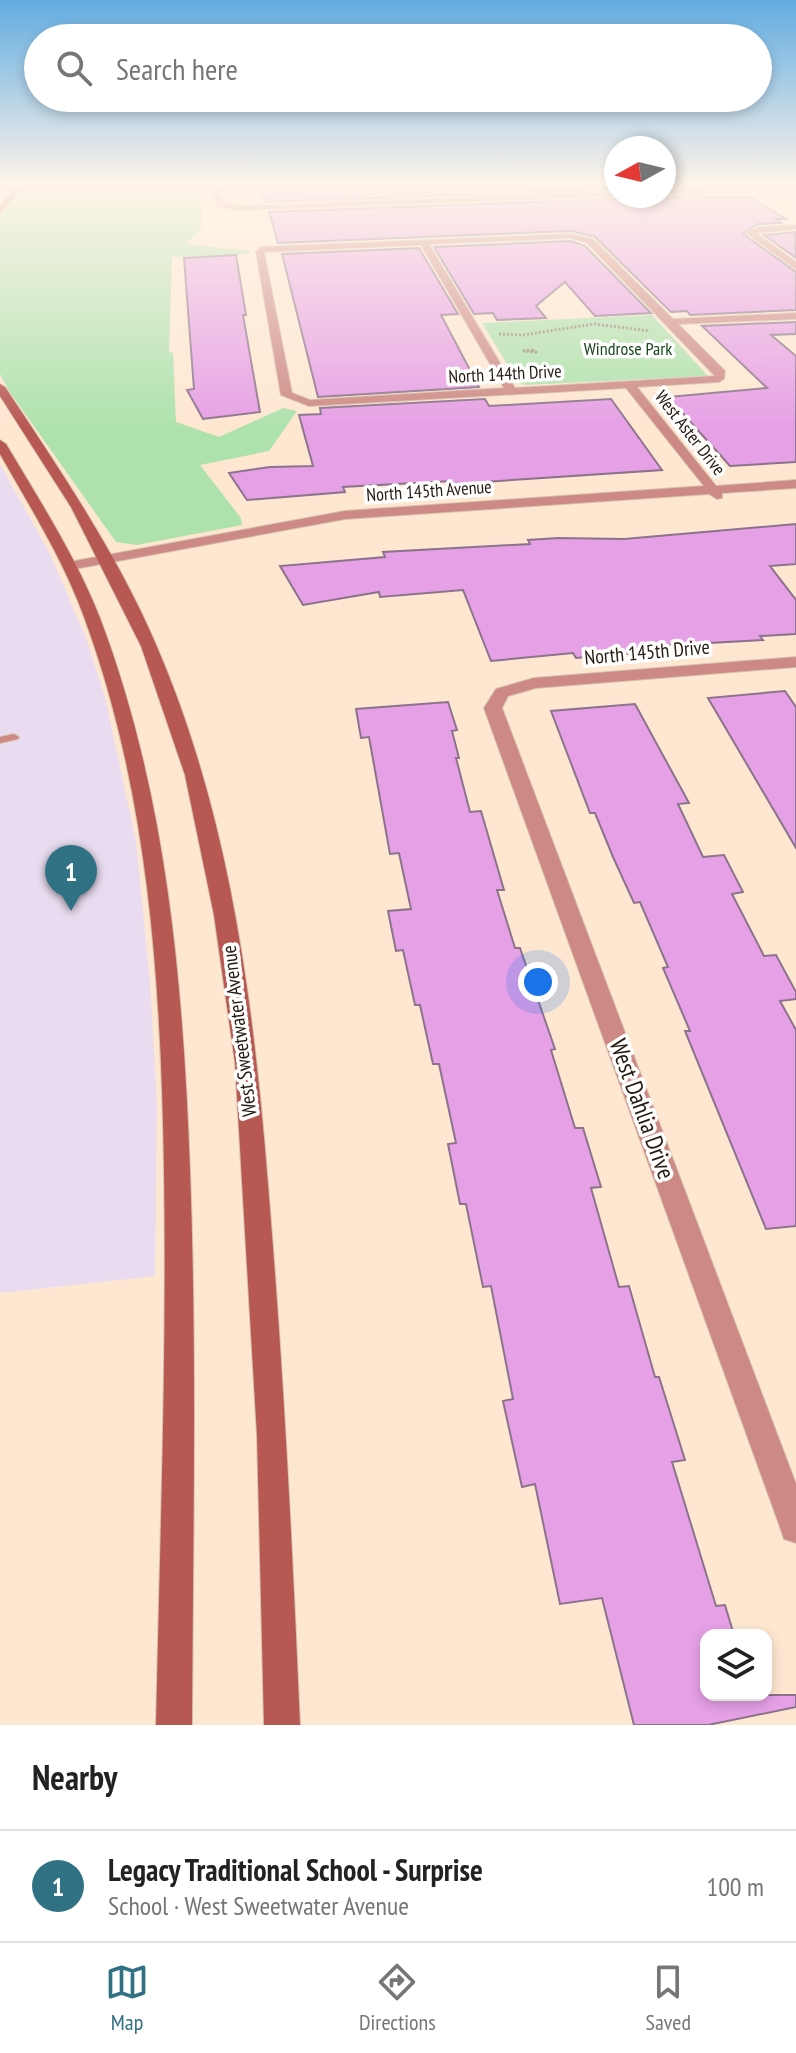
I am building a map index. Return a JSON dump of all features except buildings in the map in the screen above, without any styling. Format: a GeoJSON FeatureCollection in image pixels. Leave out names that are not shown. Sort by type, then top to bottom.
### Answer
{"type":"FeatureCollection","features":[{"type":"Feature","properties":{"kind":"street","name":"North 144th Drive"},"geometry":{"type":"LineString","coordinates":[[263,266],[287,395],[293,400],[309,403],[719,379],[721,373],[670,322]]}},
{"type":"Feature","properties":{"kind":"street"},"geometry":{"type":"LineString","coordinates":[[438,266],[512,392]]}},
{"type":"Feature","properties":{"kind":"street"},"geometry":{"type":"LineString","coordinates":[[615,266],[670,322],[796,316]]}},
{"type":"Feature","properties":{"kind":"street","name":"West Aster Drive"},"geometry":{"type":"LineString","coordinates":[[630,386],[717,496]]}},
{"type":"Feature","properties":{"kind":"street","name":"West Sweetwater Avenue"},"geometry":{"type":"LineString","coordinates":[[2,393],[78,507],[149,646],[194,775],[225,915],[247,1063],[272,1436],[282,1725]]}},
{"type":"Feature","properties":{"kind":"street"},"geometry":{"type":"LineString","coordinates":[[0,444],[72,573],[104,653],[136,762],[149,822],[172,1016],[180,1244],[174,1725]]}},
{"type":"Feature","properties":{"kind":"street","name":"North 145th Avenue"},"geometry":{"type":"LineString","coordinates":[[72,573],[349,527],[717,496],[796,484]]}},
{"type":"Feature","properties":{"kind":"street","name":"North 145th Avenue"},"geometry":{"type":"LineString","coordinates":[[717,496],[796,497]]}},
{"type":"Feature","properties":{"kind":"street","name":"North 145th Drive"},"geometry":{"type":"LineString","coordinates":[[502,693],[534,683],[796,662]]}},
{"type":"Feature","properties":{"kind":"street","name":"West Dahlia Drive"},"geometry":{"type":"LineString","coordinates":[[502,693],[493,708],[796,1527]]}},
{"type":"Feature","properties":{"kind":"lane"},"geometry":{"type":"LineString","coordinates":[[0,740],[14,737]]}},
{"type":"Feature","properties":{"kind":"path"},"geometry":{"type":"LineString","coordinates":[[494,333],[532,337],[560,327],[583,324],[619,325],[654,332]]}},
{"type":"Feature","properties":{"kind":"path"},"geometry":{"type":"LineString","coordinates":[[528,343],[529,349]]}},
{"type":"Feature","properties":{"kind":"shaded area"},"geometry":{"type":"Polygon","coordinates":[[[0,464],[50,554],[86,638],[105,697],[136,841],[150,982],[157,1104],[155,1276],[0,1293],[0,464]]]}},
{"type":"Feature","properties":{"kind":"green space"},"geometry":{"type":"Polygon","coordinates":[[[0,266],[172,266],[169,352],[173,353],[176,422],[219,437],[283,408],[297,411],[269,451],[200,465],[241,518],[242,525],[137,545],[116,542],[0,374],[0,266]]]}},
{"type":"Feature","properties":{"kind":"green space","name":"Windrose Park"},"geometry":{"type":"Polygon","coordinates":[[[652,315],[708,376],[524,385],[518,382],[482,323],[652,315]]]}},
{"type":"Feature","properties":{"kind":"place","name":"Legacy Traditional School - Surprise"},"geometry":{"type":"Point","coordinates":[71,911]}}]}
